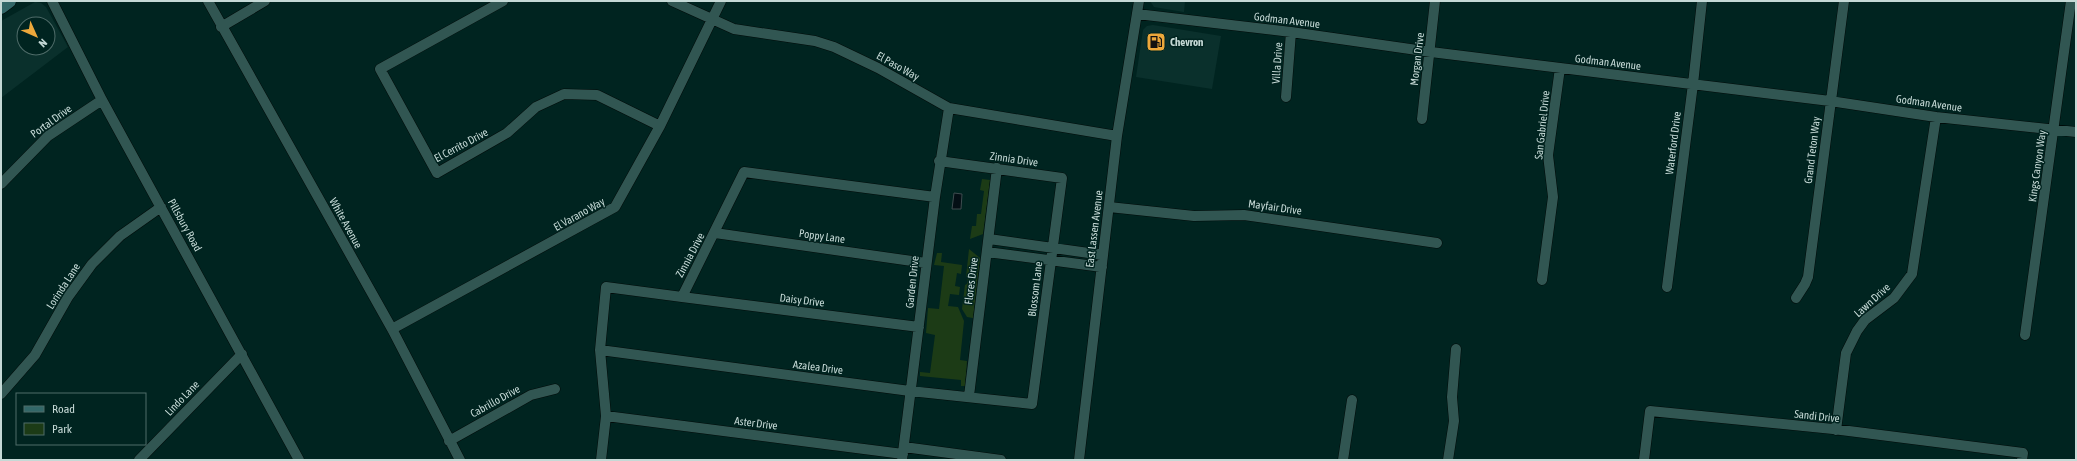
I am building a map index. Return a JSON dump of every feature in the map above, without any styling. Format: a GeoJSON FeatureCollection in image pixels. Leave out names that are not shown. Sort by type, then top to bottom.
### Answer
{"type":"FeatureCollection","features":[{"type":"Feature","properties":{"kind":"main road"},"geometry":{"type":"LineString","coordinates":[[1,7],[9,1]]}},
{"type":"Feature","properties":{"kind":"street","name":"Pillsbury Road"},"geometry":{"type":"LineString","coordinates":[[52,1],[102,100],[299,460]]}},
{"type":"Feature","properties":{"kind":"street","name":"White Avenue"},"geometry":{"type":"LineString","coordinates":[[208,1],[392,329],[460,460]]}},
{"type":"Feature","properties":{"kind":"street"},"geometry":{"type":"LineString","coordinates":[[221,26],[266,1]]}},
{"type":"Feature","properties":{"kind":"street","name":"El Cerrito Drive"},"geometry":{"type":"LineString","coordinates":[[503,1],[380,69],[437,173],[507,133],[536,107],[564,94],[597,95],[660,126]]}},
{"type":"Feature","properties":{"kind":"street","name":"El Paso Way"},"geometry":{"type":"LineString","coordinates":[[672,1],[734,29],[815,41],[834,47],[878,68],[949,108],[1117,136]]}},
{"type":"Feature","properties":{"kind":"street","name":"El Varano Way"},"geometry":{"type":"LineString","coordinates":[[392,329],[615,207],[660,126],[721,1]]}},
{"type":"Feature","properties":{"kind":"street","name":"East Lassen Avenue"},"geometry":{"type":"LineString","coordinates":[[1079,460],[1117,136],[1139,1]]}},
{"type":"Feature","properties":{"kind":"street","name":"Morgan Drive"},"geometry":{"type":"LineString","coordinates":[[1422,119],[1431,52],[1435,1]]}},
{"type":"Feature","properties":{"kind":"street","name":"Waterford Drive"},"geometry":{"type":"LineString","coordinates":[[1667,287],[1702,1]]}},
{"type":"Feature","properties":{"kind":"street","name":"Grand Teton Way"},"geometry":{"type":"LineString","coordinates":[[1796,298],[1808,277],[1844,1]]}},
{"type":"Feature","properties":{"kind":"street","name":"Kings Canyon Way"},"geometry":{"type":"LineString","coordinates":[[2026,335],[2055,129],[2071,1]]}},
{"type":"Feature","properties":{"kind":"street","name":"Godman Avenue"},"geometry":{"type":"LineString","coordinates":[[1137,14],[1291,32],[1431,52],[1830,101],[1936,117],[2076,132]]}},
{"type":"Feature","properties":{"kind":"street","name":"Villa Drive"},"geometry":{"type":"LineString","coordinates":[[1286,97],[1291,32]]}},
{"type":"Feature","properties":{"kind":"street","name":"San Gabriel Drive"},"geometry":{"type":"LineString","coordinates":[[1542,280],[1553,197],[1548,155],[1560,68]]}},
{"type":"Feature","properties":{"kind":"street","name":"Portal Drive"},"geometry":{"type":"LineString","coordinates":[[1,184],[48,136],[102,100]]}},
{"type":"Feature","properties":{"kind":"street","name":"Garden Drive"},"geometry":{"type":"LineString","coordinates":[[903,454],[939,161],[949,108]]}},
{"type":"Feature","properties":{"kind":"street","name":"Lawn Drive"},"geometry":{"type":"LineString","coordinates":[[1836,430],[1846,353],[1851,342],[1866,320],[1894,298],[1912,274],[1936,117]]}},
{"type":"Feature","properties":{"kind":"street","name":"Zinnia Drive"},"geometry":{"type":"LineString","coordinates":[[939,161],[1062,178]]}},
{"type":"Feature","properties":{"kind":"street","name":"Flores Drive"},"geometry":{"type":"LineString","coordinates":[[969,396],[997,168]]}},
{"type":"Feature","properties":{"kind":"street","name":"Zinnia Drive"},"geometry":{"type":"LineString","coordinates":[[682,297],[744,172],[935,197]]}},
{"type":"Feature","properties":{"kind":"street","name":"Blossom Lane"},"geometry":{"type":"LineString","coordinates":[[1032,404],[1062,178]]}},
{"type":"Feature","properties":{"kind":"street","name":"Lorinda Lane"},"geometry":{"type":"LineString","coordinates":[[1,394],[35,355],[68,297],[92,264],[120,236],[161,207]]}},
{"type":"Feature","properties":{"kind":"street","name":"Mayfair Drive"},"geometry":{"type":"LineString","coordinates":[[1109,207],[1194,216],[1244,214],[1436,243]]}},
{"type":"Feature","properties":{"kind":"street","name":"Poppy Lane"},"geometry":{"type":"LineString","coordinates":[[715,233],[926,263]]}},
{"type":"Feature","properties":{"kind":"street"},"geometry":{"type":"LineString","coordinates":[[989,239],[1103,255]]}},
{"type":"Feature","properties":{"kind":"street"},"geometry":{"type":"LineString","coordinates":[[987,252],[1102,267]]}},
{"type":"Feature","properties":{"kind":"street"},"geometry":{"type":"LineString","coordinates":[[601,460],[606,416],[600,350],[606,287],[682,297]]}},
{"type":"Feature","properties":{"kind":"street","name":"Daisy Drive"},"geometry":{"type":"LineString","coordinates":[[682,297],[919,327]]}},
{"type":"Feature","properties":{"kind":"street"},"geometry":{"type":"LineString","coordinates":[[1448,460],[1454,420],[1452,397],[1456,349]]}},
{"type":"Feature","properties":{"kind":"street","name":"Azalea Drive"},"geometry":{"type":"LineString","coordinates":[[600,350],[910,391],[969,396],[1032,404]]}},
{"type":"Feature","properties":{"kind":"street","name":"Lindo Lane"},"geometry":{"type":"LineString","coordinates":[[138,460],[242,354]]}},
{"type":"Feature","properties":{"kind":"street","name":"Cabrillo Drive"},"geometry":{"type":"LineString","coordinates":[[449,441],[531,395],[555,389]]}},
{"type":"Feature","properties":{"kind":"street"},"geometry":{"type":"LineString","coordinates":[[1343,460],[1352,400]]}},
{"type":"Feature","properties":{"kind":"street","name":"Sandi Drive"},"geometry":{"type":"LineString","coordinates":[[1644,460],[1650,411],[1836,430],[2023,453],[2022,460]]}},
{"type":"Feature","properties":{"kind":"street","name":"Aster Drive"},"geometry":{"type":"LineString","coordinates":[[606,416],[903,454],[1001,460]]}},
{"type":"Feature","properties":{"kind":"shaded area"},"geometry":{"type":"Polygon","coordinates":[[[1150,1],[1185,1],[1184,12],[1154,7],[1150,1]]]}},
{"type":"Feature","properties":{"kind":"shaded area"},"geometry":{"type":"Polygon","coordinates":[[[35,2],[41,3],[46,7],[51,16],[16,16],[16,56],[56,56],[56,25],[68,47],[1,98],[1,21],[35,2]]]}},
{"type":"Feature","properties":{"kind":"shaded area"},"geometry":{"type":"Polygon","coordinates":[[[1153,25],[1221,36],[1212,89],[1136,77],[1143,30],[1147,26],[1153,25]]]}},
{"type":"Feature","properties":{"kind":"shaded area"},"geometry":{"type":"Polygon","coordinates":[[[954,193],[962,194],[961,209],[952,209],[954,193]]]}},
{"type":"Feature","properties":{"kind":"green space"},"geometry":{"type":"Polygon","coordinates":[[[982,179],[990,180],[983,234],[970,239],[972,226],[976,226],[977,214],[981,214],[984,191],[980,190],[982,179]]]}},
{"type":"Feature","properties":{"kind":"green space"},"geometry":{"type":"Polygon","coordinates":[[[969,249],[980,258],[973,318],[967,317],[962,309],[965,285],[967,284],[968,277],[966,277],[969,249]]]}},
{"type":"Feature","properties":{"kind":"green space"},"geometry":{"type":"Polygon","coordinates":[[[937,253],[942,253],[941,262],[962,265],[961,274],[957,273],[955,286],[960,287],[959,295],[950,294],[948,306],[958,307],[964,321],[960,360],[967,361],[965,386],[961,386],[961,380],[920,376],[920,372],[930,373],[935,335],[926,333],[928,308],[939,309],[944,266],[934,265],[937,253]]]}},
{"type":"Feature","properties":{"kind":"place","name":"Chevron"},"geometry":{"type":"Point","coordinates":[1156,42]}}]}
